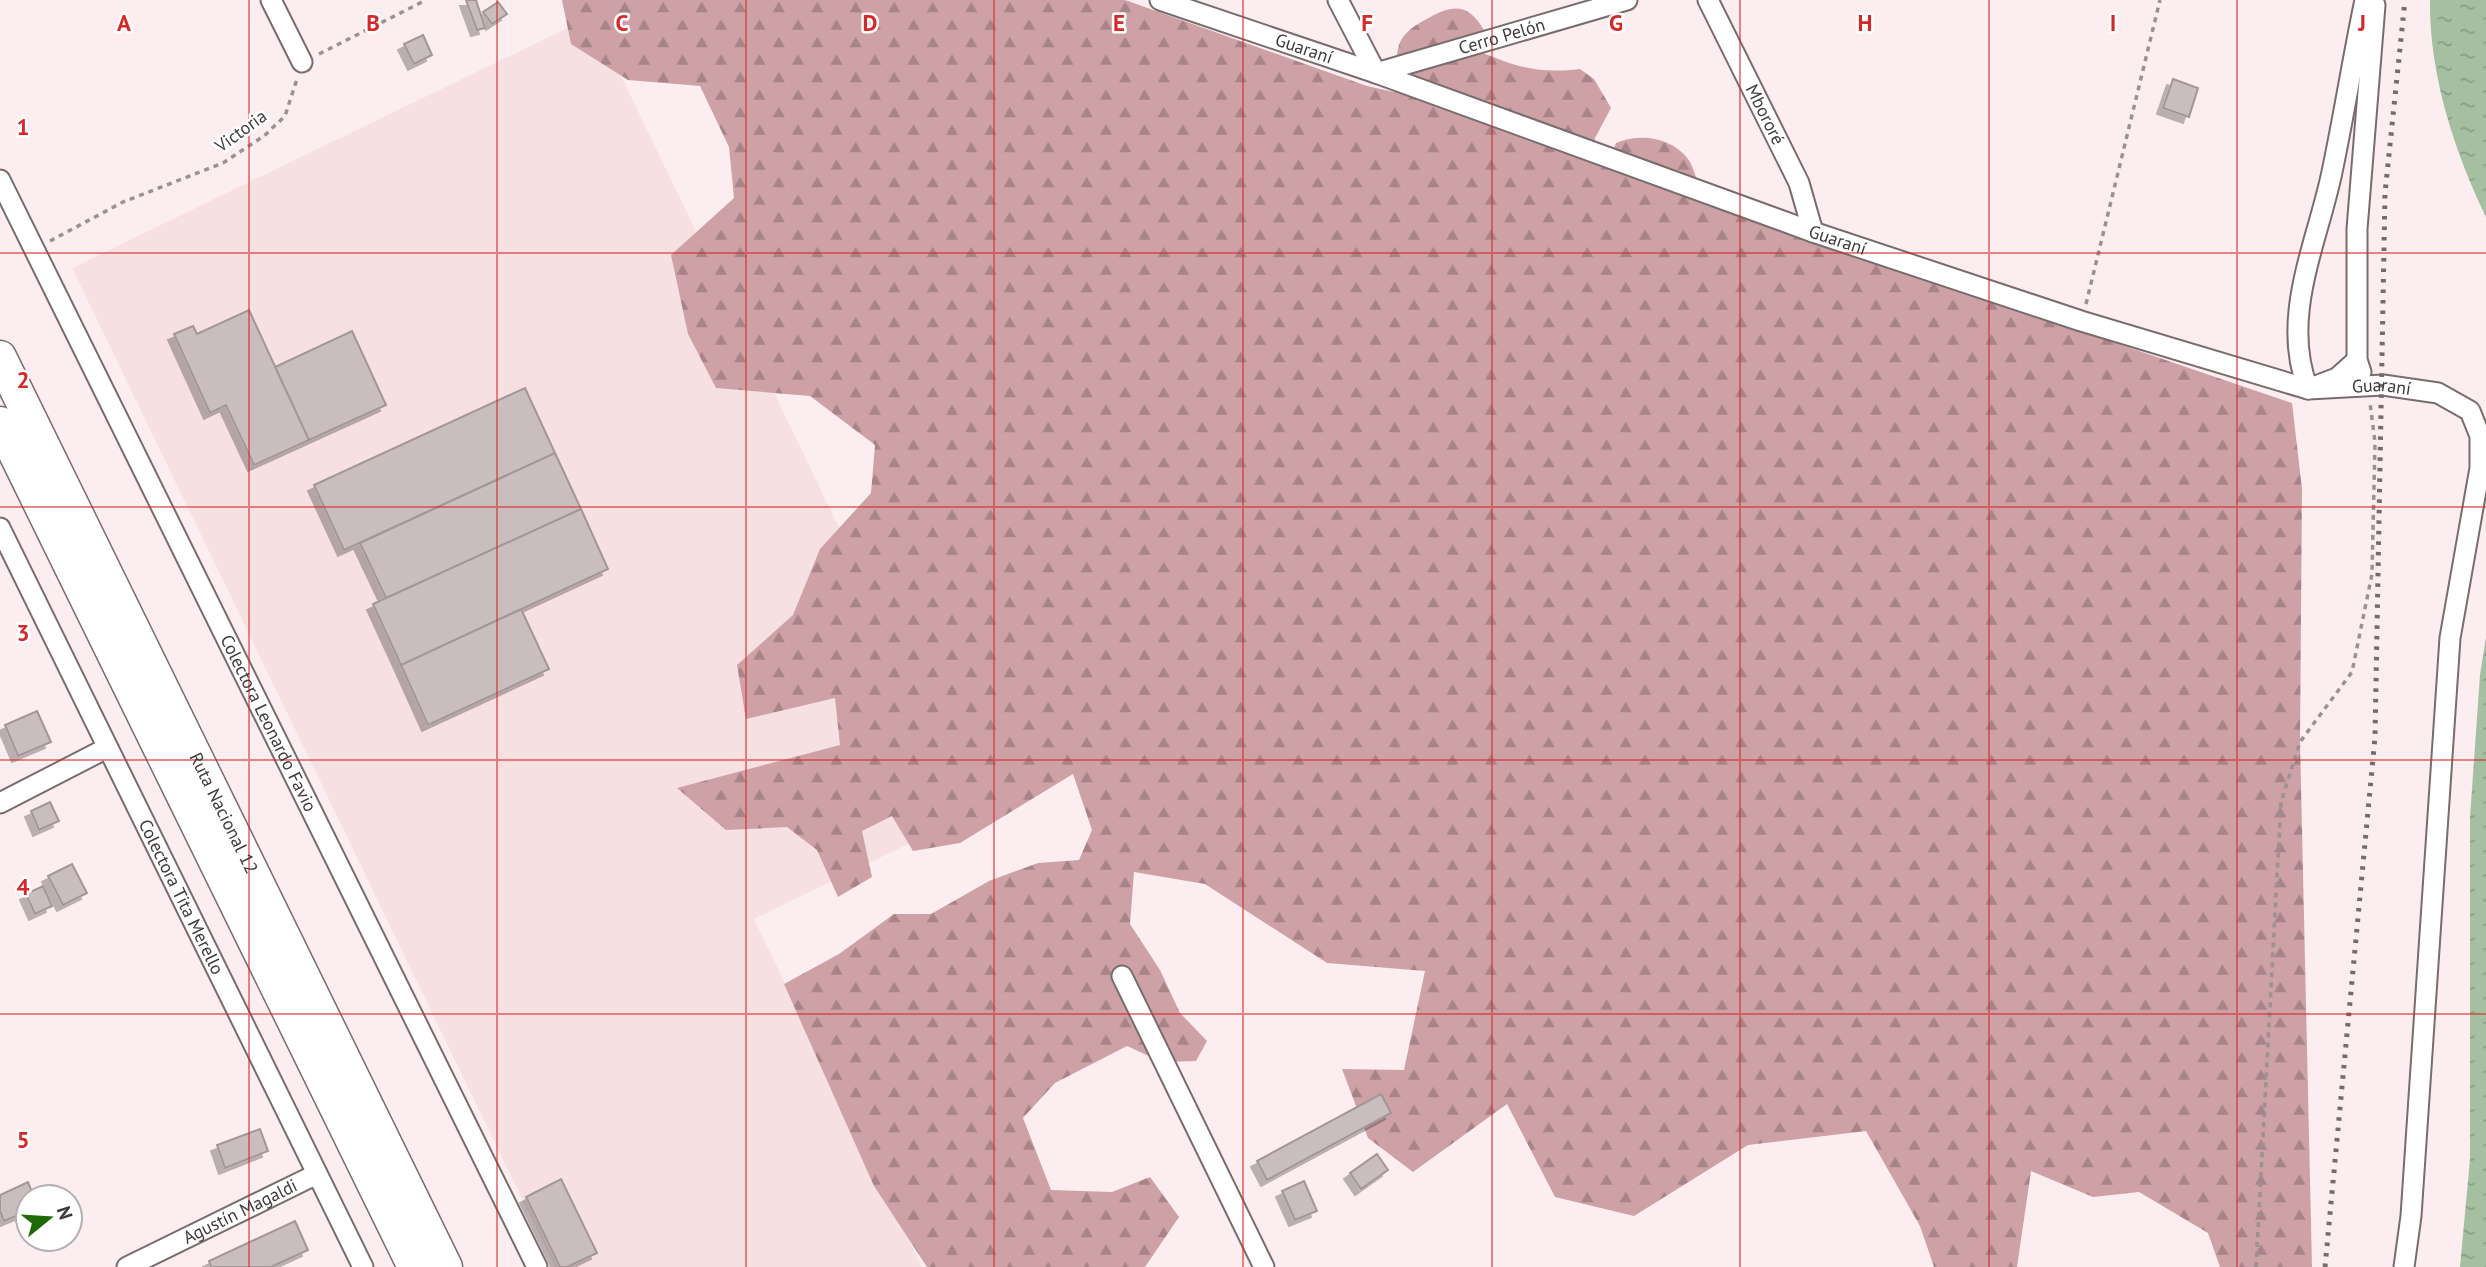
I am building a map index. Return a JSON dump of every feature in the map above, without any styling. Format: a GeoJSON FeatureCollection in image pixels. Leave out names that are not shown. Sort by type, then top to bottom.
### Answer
{"type":"FeatureCollection","features":[{"type":"Feature","properties":{"kind":"highway","name":"Ruta Nacional 12"},"geometry":{"type":"LineString","coordinates":[[0,357],[446,1267]]}},
{"type":"Feature","properties":{"kind":"highway","name":"Ruta Nacional 12"},"geometry":{"type":"LineString","coordinates":[[0,423],[414,1267]]}},
{"type":"Feature","properties":{"kind":"street"},"geometry":{"type":"LineString","coordinates":[[271,0],[302,62]]}},
{"type":"Feature","properties":{"kind":"street","name":"Guaraní"},"geometry":{"type":"LineString","coordinates":[[1160,0],[1376,74],[1813,232],[2081,321],[2308,389],[2384,385],[2438,393],[2470,411],[2480,436],[2480,468],[2450,638],[2411,1216],[2404,1267]]}},
{"type":"Feature","properties":{"kind":"street"},"geometry":{"type":"LineString","coordinates":[[1338,0],[1376,74]]}},
{"type":"Feature","properties":{"kind":"street","name":"Cerro Pelón"},"geometry":{"type":"LineString","coordinates":[[1376,74],[1627,0]]}},
{"type":"Feature","properties":{"kind":"street","name":"Mbororé"},"geometry":{"type":"LineString","coordinates":[[1708,0],[1799,183],[1813,232]]}},
{"type":"Feature","properties":{"kind":"street"},"geometry":{"type":"LineString","coordinates":[[2357,360],[2337,378],[2308,389],[2298,364],[2302,276],[2319,229],[2365,0]]}},
{"type":"Feature","properties":{"kind":"street"},"geometry":{"type":"LineString","coordinates":[[2367,386],[2357,360],[2357,229],[2375,0]]}},
{"type":"Feature","properties":{"kind":"street","name":"Colectora Leonardo Favio"},"geometry":{"type":"LineString","coordinates":[[0,180],[537,1267]]}},
{"type":"Feature","properties":{"kind":"street","name":"Colectora Tita Merello"},"geometry":{"type":"LineString","coordinates":[[0,528],[363,1267]]}},
{"type":"Feature","properties":{"kind":"street"},"geometry":{"type":"LineString","coordinates":[[0,803],[107,748]]}},
{"type":"Feature","properties":{"kind":"street"},"geometry":{"type":"LineString","coordinates":[[1122,976],[1264,1267]]}},
{"type":"Feature","properties":{"kind":"street","name":"Agustín Magaldi"},"geometry":{"type":"LineString","coordinates":[[127,1267],[317,1174]]}},
{"type":"Feature","properties":{"kind":"path"},"geometry":{"type":"LineString","coordinates":[[302,62],[426,0]]}},
{"type":"Feature","properties":{"kind":"path"},"geometry":{"type":"LineString","coordinates":[[2081,321],[2160,0]]}},
{"type":"Feature","properties":{"kind":"path","name":"Victoria"},"geometry":{"type":"LineString","coordinates":[[34,247],[123,202],[223,163],[264,136],[285,116],[302,62]]}},
{"type":"Feature","properties":{"kind":"path"},"geometry":{"type":"LineString","coordinates":[[2256,1267],[2281,802],[2300,742],[2352,672],[2370,587],[2375,442],[2367,386]]}},
{"type":"Feature","properties":{"kind":"shaded area"},"geometry":{"type":"Polygon","coordinates":[[[592,16],[976,811],[754,919],[922,1267],[555,1267],[72,268],[592,16]]]}},
{"type":"Feature","properties":{"kind":"green space"},"geometry":{"type":"Polygon","coordinates":[[[562,0],[1125,0],[1367,86],[1394,92],[1407,91],[1397,60],[1399,44],[1404,36],[1415,26],[1442,11],[1458,8],[1472,15],[1485,32],[1478,51],[1528,68],[1552,71],[1580,69],[1594,79],[1611,108],[1595,138],[1595,153],[1611,156],[1616,143],[1635,138],[1664,142],[1688,159],[1699,186],[1889,266],[2292,403],[2302,489],[2300,742],[2312,1267],[2220,1267],[2208,1233],[2139,1192],[2093,1197],[2031,1171],[2017,1267],[1934,1267],[1920,1226],[1866,1131],[1748,1145],[1634,1216],[1555,1197],[1507,1104],[1413,1172],[1368,1138],[1342,1069],[1404,1070],[1425,971],[1327,963],[1205,884],[1134,872],[1130,924],[1160,970],[1180,1013],[1207,1041],[1196,1061],[1162,1062],[1127,1046],[1055,1083],[1023,1118],[1051,1190],[1112,1192],[1150,1177],[1179,1217],[1145,1267],[927,1267],[874,1186],[784,984],[839,954],[894,914],[931,914],[989,881],[1038,863],[1079,860],[1092,830],[1073,774],[960,843],[913,851],[892,816],[862,831],[872,877],[838,897],[817,850],[787,827],[726,830],[677,788],[840,745],[835,698],[746,719],[737,665],[793,615],[820,549],[871,493],[875,445],[810,396],[716,388],[688,334],[671,255],[734,198],[729,147],[700,86],[628,80],[571,44],[562,0]]]}},
{"type":"Feature","properties":{"kind":"water"},"geometry":{"type":"Polygon","coordinates":[[[2430,0],[2486,0],[2486,217],[2464,166],[2446,112],[2434,56],[2430,0]]]}},
{"type":"Feature","properties":{"kind":"water"},"geometry":{"type":"Polygon","coordinates":[[[2486,637],[2486,1267],[2460,1267],[2470,1159],[2470,817],[2480,675],[2486,637]]]}},
{"type":"Feature","properties":{"kind":"building"},"geometry":{"type":"Polygon","coordinates":[[[466,0],[476,0],[485,28],[477,30],[466,0]]]}},
{"type":"Feature","properties":{"kind":"building"},"geometry":{"type":"Polygon","coordinates":[[[498,2],[507,14],[492,24],[483,12],[498,2]]]}},
{"type":"Feature","properties":{"kind":"building"},"geometry":{"type":"Polygon","coordinates":[[[423,35],[432,55],[414,64],[404,44],[423,35]]]}},
{"type":"Feature","properties":{"kind":"building"},"geometry":{"type":"Polygon","coordinates":[[[2173,79],[2198,88],[2189,117],[2163,108],[2173,79]]]}},
{"type":"Feature","properties":{"kind":"building"},"geometry":{"type":"Polygon","coordinates":[[[249,310],[309,440],[254,465],[226,405],[210,413],[174,334],[193,326],[197,334],[249,310]]]}},
{"type":"Feature","properties":{"kind":"building"},"geometry":{"type":"Polygon","coordinates":[[[352,331],[386,405],[309,440],[275,367],[352,331]]]}},
{"type":"Feature","properties":{"kind":"building"},"geometry":{"type":"Polygon","coordinates":[[[525,388],[555,453],[344,550],[314,485],[525,388]]]}},
{"type":"Feature","properties":{"kind":"building"},"geometry":{"type":"Polygon","coordinates":[[[555,453],[581,509],[386,598],[360,543],[555,453]]]}},
{"type":"Feature","properties":{"kind":"building"},"geometry":{"type":"Polygon","coordinates":[[[581,509],[608,569],[401,665],[373,604],[581,509]]]}},
{"type":"Feature","properties":{"kind":"building"},"geometry":{"type":"Polygon","coordinates":[[[521,609],[549,669],[428,725],[401,665],[521,609]]]}},
{"type":"Feature","properties":{"kind":"building"},"geometry":{"type":"Polygon","coordinates":[[[37,711],[51,742],[18,756],[5,725],[37,711]]]}},
{"type":"Feature","properties":{"kind":"building"},"geometry":{"type":"Polygon","coordinates":[[[50,802],[59,821],[39,830],[31,811],[50,802]]]}},
{"type":"Feature","properties":{"kind":"building"},"geometry":{"type":"Polygon","coordinates":[[[72,864],[87,893],[63,905],[48,876],[72,864]]]}},
{"type":"Feature","properties":{"kind":"building"},"geometry":{"type":"Polygon","coordinates":[[[43,886],[52,906],[35,914],[26,894],[43,886]]]}},
{"type":"Feature","properties":{"kind":"building"},"geometry":{"type":"Polygon","coordinates":[[[1381,1094],[1391,1113],[1267,1180],[1257,1161],[1381,1094]]]}},
{"type":"Feature","properties":{"kind":"building"},"geometry":{"type":"Polygon","coordinates":[[[260,1129],[268,1151],[225,1168],[217,1145],[260,1129]]]}},
{"type":"Feature","properties":{"kind":"building"},"geometry":{"type":"Polygon","coordinates":[[[1377,1154],[1388,1170],[1361,1189],[1350,1173],[1377,1154]]]}},
{"type":"Feature","properties":{"kind":"building"},"geometry":{"type":"Polygon","coordinates":[[[561,1179],[597,1253],[567,1267],[560,1267],[526,1197],[561,1179]]]}},
{"type":"Feature","properties":{"kind":"building"},"geometry":{"type":"Polygon","coordinates":[[[1304,1181],[1317,1211],[1295,1220],[1282,1191],[1304,1181]]]}},
{"type":"Feature","properties":{"kind":"building"},"geometry":{"type":"Polygon","coordinates":[[[14,1188],[14,1217],[4,1221],[0,1211],[0,1195],[14,1188]]]}},
{"type":"Feature","properties":{"kind":"building"},"geometry":{"type":"Polygon","coordinates":[[[295,1221],[308,1250],[271,1267],[211,1267],[209,1261],[295,1221]]]}},
{"type":"Feature","properties":{"kind":"railway"},"geometry":{"type":"LineString","coordinates":[[2325,1267],[2375,737],[2385,193],[2405,0]]}}]}
